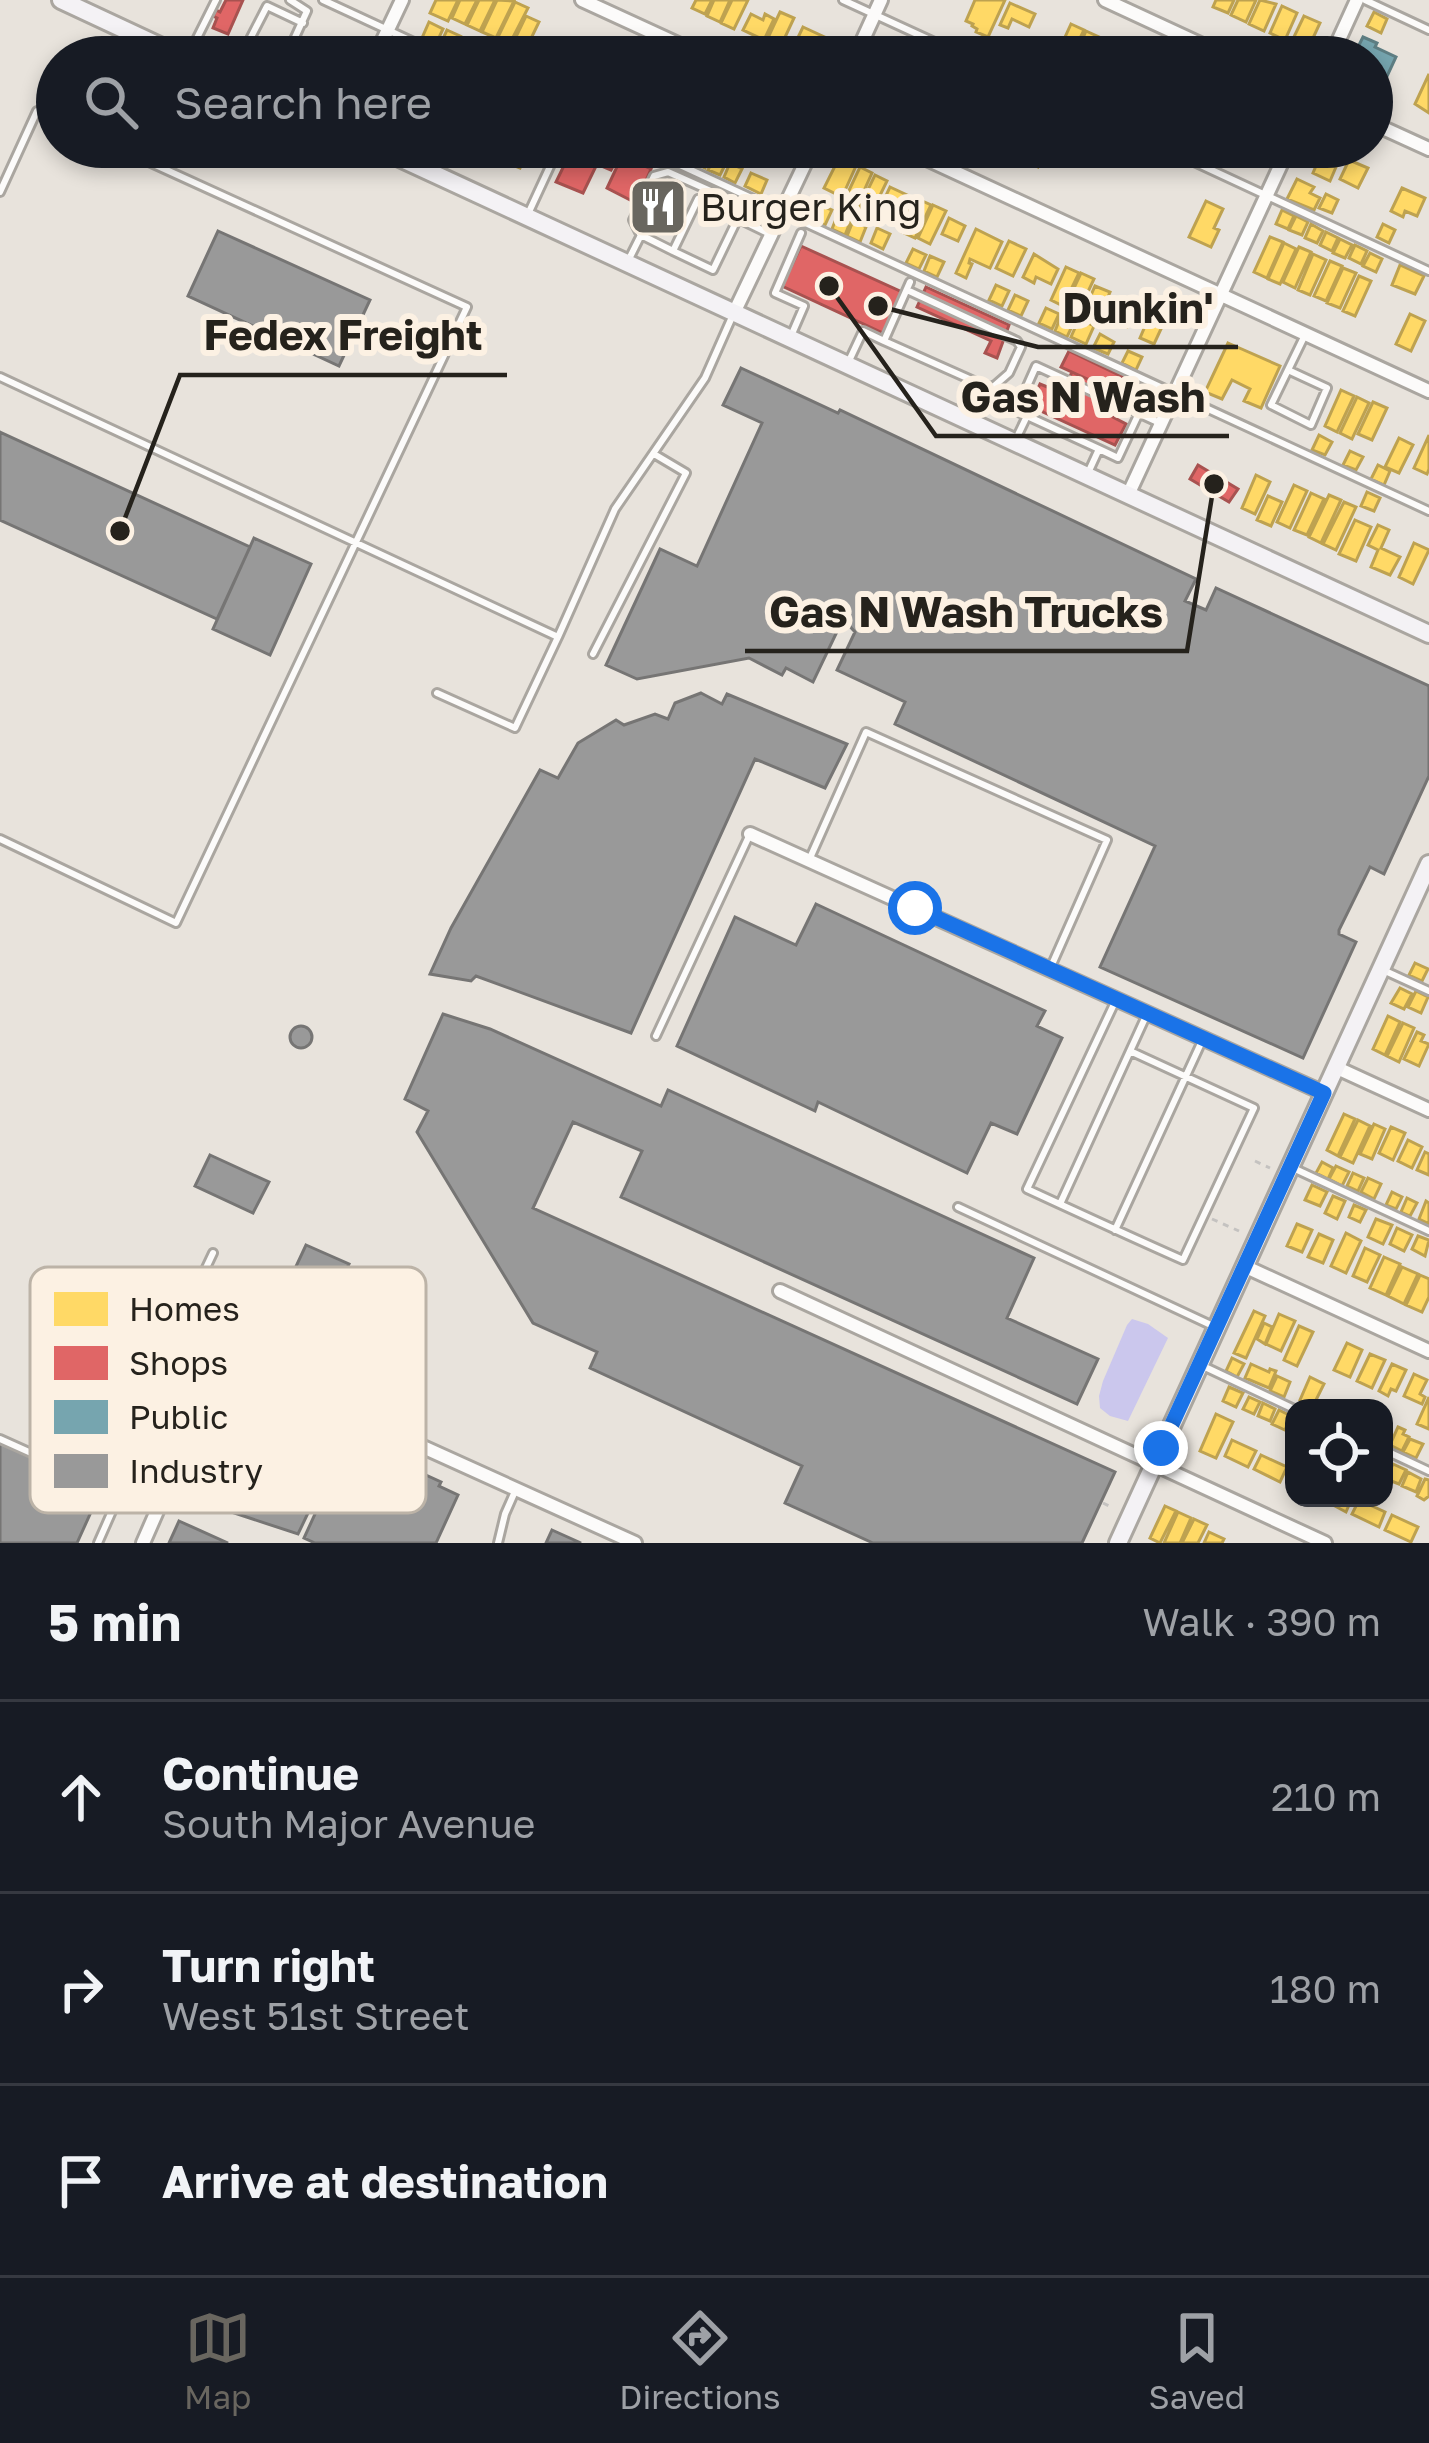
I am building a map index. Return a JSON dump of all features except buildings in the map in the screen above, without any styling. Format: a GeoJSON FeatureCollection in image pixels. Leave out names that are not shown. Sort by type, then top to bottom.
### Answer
{"type":"FeatureCollection","features":[{"type":"Feature","properties":{"kind":"main road"},"geometry":{"type":"LineString","coordinates":[[61,0],[94,7],[147,36]]}},
{"type":"Feature","properties":{"kind":"main road"},"geometry":{"type":"LineString","coordinates":[[421,168],[1429,634]]}},
{"type":"Feature","properties":{"kind":"main road"},"geometry":{"type":"LineString","coordinates":[[1118,1543],[1244,1266],[1281,1168],[1324,1093],[1428,868]]}},
{"type":"Feature","properties":{"kind":"street"},"geometry":{"type":"LineString","coordinates":[[385,36],[402,0]]}},
{"type":"Feature","properties":{"kind":"street"},"geometry":{"type":"LineString","coordinates":[[582,0],[660,36]]}},
{"type":"Feature","properties":{"kind":"street"},"geometry":{"type":"LineString","coordinates":[[864,36],[881,0]]}},
{"type":"Feature","properties":{"kind":"street"},"geometry":{"type":"LineString","coordinates":[[1106,0],[1183,36]]}},
{"type":"Feature","properties":{"kind":"street"},"geometry":{"type":"LineString","coordinates":[[1341,36],[1361,0]]}},
{"type":"Feature","properties":{"kind":"street"},"geometry":{"type":"LineString","coordinates":[[1393,133],[1429,149]]}},
{"type":"Feature","properties":{"kind":"street"},"geometry":{"type":"LineString","coordinates":[[734,314],[803,168]]}},
{"type":"Feature","properties":{"kind":"street"},"geometry":{"type":"LineString","coordinates":[[946,168],[1429,391]]}},
{"type":"Feature","properties":{"kind":"street"},"geometry":{"type":"LineString","coordinates":[[1129,495],[1280,168]]}},
{"type":"Feature","properties":{"kind":"street"},"geometry":{"type":"LineString","coordinates":[[750,834],[1324,1093]]}},
{"type":"Feature","properties":{"kind":"street"},"geometry":{"type":"LineString","coordinates":[[1336,1067],[1429,1110]]}},
{"type":"Feature","properties":{"kind":"street"},"geometry":{"type":"LineString","coordinates":[[1244,1266],[1429,1352]]}},
{"type":"Feature","properties":{"kind":"street"},"geometry":{"type":"LineString","coordinates":[[780,1291],[1325,1543]]}},
{"type":"Feature","properties":{"kind":"street"},"geometry":{"type":"LineString","coordinates":[[426,1449],[635,1543]]}},
{"type":"Feature","properties":{"kind":"street"},"geometry":{"type":"LineString","coordinates":[[142,1543],[156,1513]]}},
{"type":"Feature","properties":{"kind":"lane"},"geometry":{"type":"LineString","coordinates":[[196,36],[215,0]]}},
{"type":"Feature","properties":{"kind":"lane"},"geometry":{"type":"LineString","coordinates":[[290,0],[308,11],[295,36]]}},
{"type":"Feature","properties":{"kind":"lane"},"geometry":{"type":"LineString","coordinates":[[323,0],[401,36]]}},
{"type":"Feature","properties":{"kind":"lane"},"geometry":{"type":"LineString","coordinates":[[843,0],[922,36]]}},
{"type":"Feature","properties":{"kind":"lane"},"geometry":{"type":"LineString","coordinates":[[1361,0],[1429,30]]}},
{"type":"Feature","properties":{"kind":"lane"},"geometry":{"type":"LineString","coordinates":[[251,36],[267,6],[303,22]]}},
{"type":"Feature","properties":{"kind":"lane"},"geometry":{"type":"LineString","coordinates":[[0,192],[36,113]]}},
{"type":"Feature","properties":{"kind":"lane"},"geometry":{"type":"LineString","coordinates":[[0,839],[176,923],[466,307],[162,168]]}},
{"type":"Feature","properties":{"kind":"lane"},"geometry":{"type":"LineString","coordinates":[[526,217],[549,168]]}},
{"type":"Feature","properties":{"kind":"lane"},"geometry":{"type":"LineString","coordinates":[[686,168],[1429,512]]}},
{"type":"Feature","properties":{"kind":"lane"},"geometry":{"type":"LineString","coordinates":[[1207,168],[1429,271]]}},
{"type":"Feature","properties":{"kind":"lane"},"geometry":{"type":"LineString","coordinates":[[668,172],[724,197],[734,216],[713,270],[640,235],[633,220],[654,176],[668,172]]}},
{"type":"Feature","properties":{"kind":"lane"},"geometry":{"type":"LineString","coordinates":[[673,251],[698,199],[773,235]]}},
{"type":"Feature","properties":{"kind":"lane"},"geometry":{"type":"LineString","coordinates":[[790,340],[804,307],[775,292],[801,233]]}},
{"type":"Feature","properties":{"kind":"lane"},"geometry":{"type":"LineString","coordinates":[[627,264],[640,235]]}},
{"type":"Feature","properties":{"kind":"lane"},"geometry":{"type":"LineString","coordinates":[[847,366],[862,331],[884,341],[985,386],[993,387],[1010,373],[1021,347],[909,286],[884,341]]}},
{"type":"Feature","properties":{"kind":"lane"},"geometry":{"type":"LineString","coordinates":[[437,692],[515,728],[615,509],[705,378],[734,314]]}},
{"type":"Feature","properties":{"kind":"lane"},"geometry":{"type":"LineString","coordinates":[[1288,370],[1328,388],[1311,424],[1271,405],[1305,334]]}},
{"type":"Feature","properties":{"kind":"lane"},"geometry":{"type":"LineString","coordinates":[[1138,413],[1118,458],[1016,411],[1036,366],[1162,424]]}},
{"type":"Feature","properties":{"kind":"lane"},"geometry":{"type":"LineString","coordinates":[[0,376],[557,637]]}},
{"type":"Feature","properties":{"kind":"lane"},"geometry":{"type":"LineString","coordinates":[[1014,443],[1027,416]]}},
{"type":"Feature","properties":{"kind":"lane"},"geometry":{"type":"LineString","coordinates":[[1086,476],[1099,449]]}},
{"type":"Feature","properties":{"kind":"lane"},"geometry":{"type":"LineString","coordinates":[[593,654],[686,473],[654,454]]}},
{"type":"Feature","properties":{"kind":"lane"},"geometry":{"type":"LineString","coordinates":[[809,860],[866,732],[1107,840],[1049,969]]}},
{"type":"Feature","properties":{"kind":"lane"},"geometry":{"type":"LineString","coordinates":[[656,1036],[750,834]]}},
{"type":"Feature","properties":{"kind":"lane"},"geometry":{"type":"LineString","coordinates":[[1381,968],[1429,991]]}},
{"type":"Feature","properties":{"kind":"lane"},"geometry":{"type":"LineString","coordinates":[[1116,999],[1027,1189],[1183,1260],[1254,1108],[1130,1051]]}},
{"type":"Feature","properties":{"kind":"lane"},"geometry":{"type":"LineString","coordinates":[[1060,1204],[1147,1013]]}},
{"type":"Feature","properties":{"kind":"lane"},"geometry":{"type":"LineString","coordinates":[[1115,1229],[1203,1038]]}},
{"type":"Feature","properties":{"kind":"lane"},"geometry":{"type":"LineString","coordinates":[[1281,1168],[1429,1231]]}},
{"type":"Feature","properties":{"kind":"lane"},"geometry":{"type":"LineString","coordinates":[[958,1207],[1216,1327]]}},
{"type":"Feature","properties":{"kind":"lane"},"geometry":{"type":"LineString","coordinates":[[206,1267],[212,1253]]}},
{"type":"Feature","properties":{"kind":"lane"},"geometry":{"type":"LineString","coordinates":[[1199,1365],[1285,1405]]}},
{"type":"Feature","properties":{"kind":"lane"},"geometry":{"type":"LineString","coordinates":[[0,1439],[30,1452]]}},
{"type":"Feature","properties":{"kind":"lane"},"geometry":{"type":"LineString","coordinates":[[1393,1454],[1429,1471]]}},
{"type":"Feature","properties":{"kind":"lane"},"geometry":{"type":"LineString","coordinates":[[498,1543],[516,1489]]}},
{"type":"Feature","properties":{"kind":"lane"},"geometry":{"type":"LineString","coordinates":[[98,1543],[111,1513]]}},
{"type":"Feature","properties":{"kind":"path"},"geometry":{"type":"LineString","coordinates":[[1255,1161],[1281,1168]]}},
{"type":"Feature","properties":{"kind":"path"},"geometry":{"type":"LineString","coordinates":[[1211,1218],[1239,1231]]}},
{"type":"Feature","properties":{"kind":"path"},"geometry":{"type":"LineString","coordinates":[[1103,1504],[1113,1508]]}},
{"type":"Feature","properties":{"kind":"shaded area"},"geometry":{"type":"Polygon","coordinates":[[[1132,1319],[1168,1338],[1128,1421],[1100,1408],[1099,1396],[1132,1319]]]}},
{"type":"Feature","properties":{"kind":"place","name":"Burger King"},"geometry":{"type":"Point","coordinates":[658,207]}},
{"type":"Feature","properties":{"kind":"place","name":"Gas N Wash"},"geometry":{"type":"Point","coordinates":[829,286]}},
{"type":"Feature","properties":{"kind":"place","name":"Dunkin'"},"geometry":{"type":"Point","coordinates":[878,306]}},
{"type":"Feature","properties":{"kind":"place","name":"Gas N Wash Trucks"},"geometry":{"type":"Point","coordinates":[1214,484]}},
{"type":"Feature","properties":{"kind":"place","name":"Fedex Freight"},"geometry":{"type":"Point","coordinates":[120,531]}},
{"type":"Feature","properties":{"kind":"route"},"geometry":{"type":"LineString","coordinates":[[915,908],[1324,1093],[1161,1448]]}}]}
